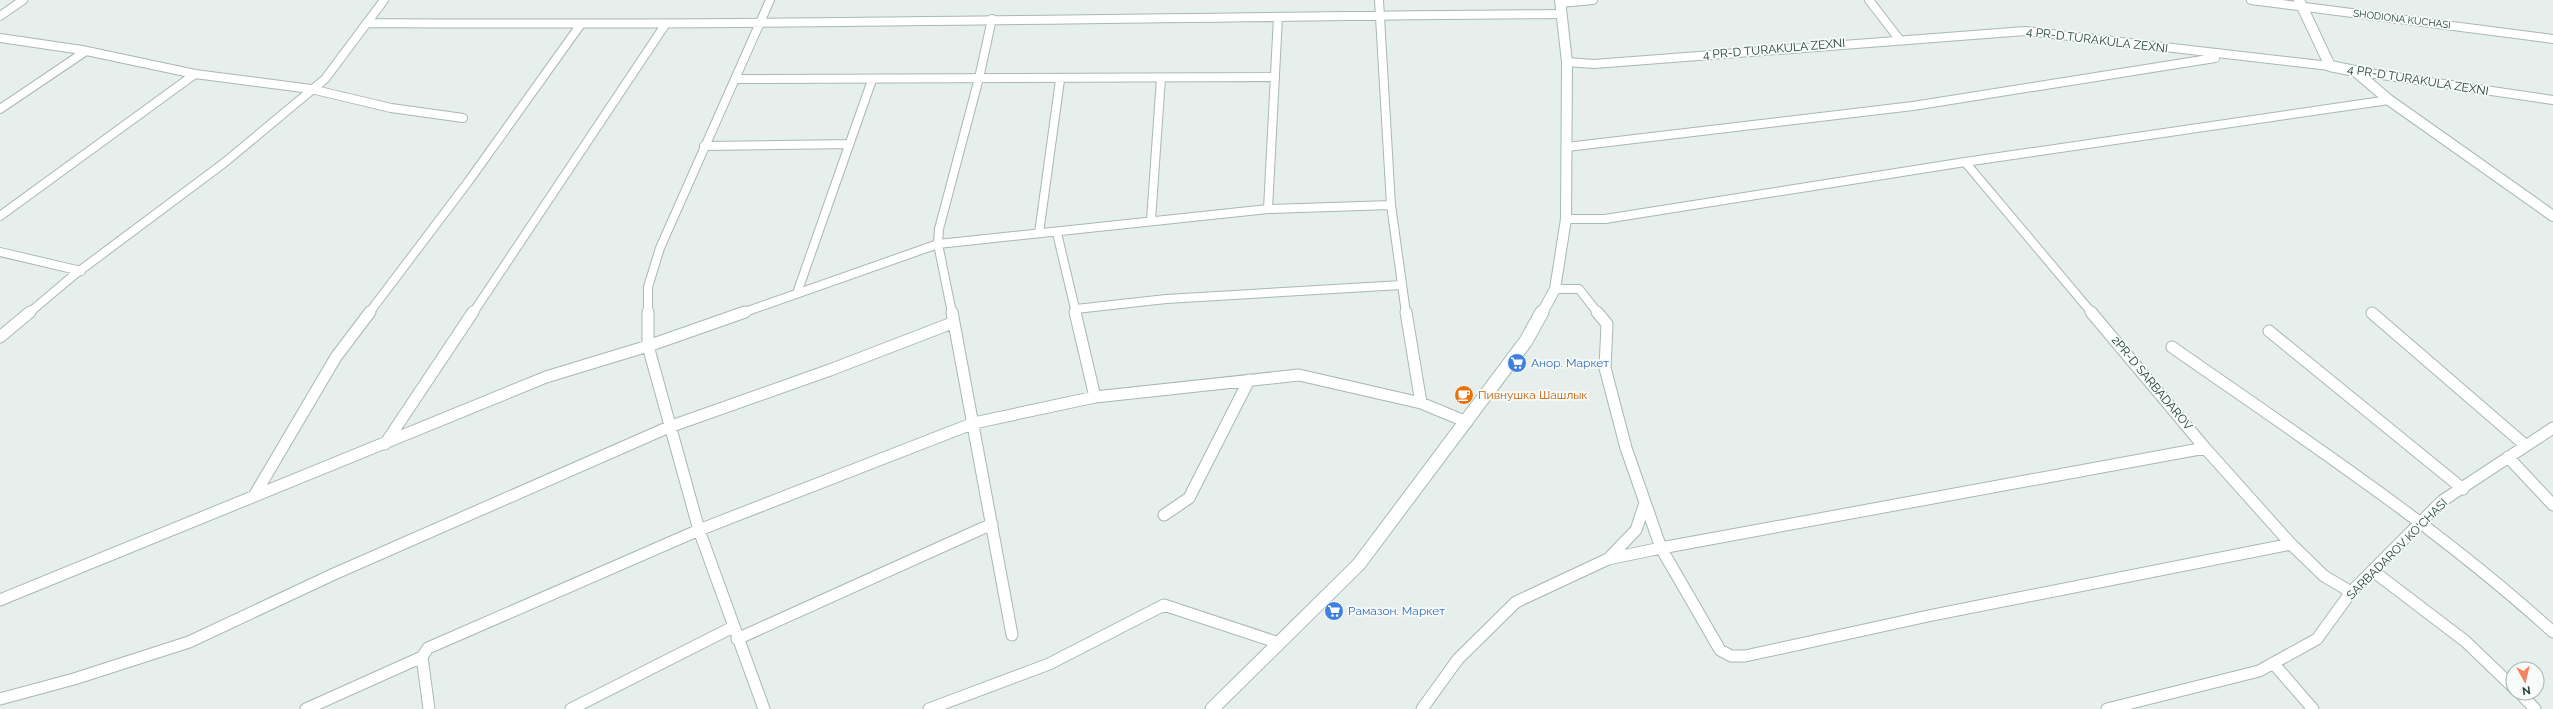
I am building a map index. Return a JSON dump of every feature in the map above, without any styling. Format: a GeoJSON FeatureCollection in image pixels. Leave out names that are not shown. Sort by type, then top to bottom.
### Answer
{"type":"FeatureCollection","features":[{"type":"Feature","properties":{"kind":"main road"},"geometry":{"type":"LineString","coordinates":[[2301,3],[2330,66]]}},
{"type":"Feature","properties":{"kind":"main road"},"geometry":{"type":"LineString","coordinates":[[1212,709],[1359,564],[1526,342],[1555,289],[1566,219],[1567,62],[1561,5]]}},
{"type":"Feature","properties":{"kind":"main road","name":"4 PR-D TURAKULA ZEXNI"},"geometry":{"type":"LineString","coordinates":[[2330,66],[2355,70]]}},
{"type":"Feature","properties":{"kind":"main road"},"geometry":{"type":"LineString","coordinates":[[2355,70],[2389,100],[2552,215]]}},
{"type":"Feature","properties":{"kind":"street"},"geometry":{"type":"LineString","coordinates":[[0,16],[23,0]]}},
{"type":"Feature","properties":{"kind":"street"},"geometry":{"type":"LineString","coordinates":[[0,337],[81,271],[224,163],[325,78],[384,0]]}},
{"type":"Feature","properties":{"kind":"street"},"geometry":{"type":"LineString","coordinates":[[764,709],[737,639],[699,530],[669,427],[648,346],[648,287],[660,248],[770,0]]}},
{"type":"Feature","properties":{"kind":"street"},"geometry":{"type":"LineString","coordinates":[[1379,0],[1390,205],[1401,285],[1421,403]]}},
{"type":"Feature","properties":{"kind":"street"},"geometry":{"type":"LineString","coordinates":[[366,23],[665,26],[992,19],[1278,17],[1380,14],[1561,5],[1593,0]]}},
{"type":"Feature","properties":{"kind":"street"},"geometry":{"type":"LineString","coordinates":[[1869,0],[1899,39]]}},
{"type":"Feature","properties":{"kind":"street","name":"SHODIONA KUCHASI"},"geometry":{"type":"LineString","coordinates":[[2251,0],[2301,3],[2553,39]]}},
{"type":"Feature","properties":{"kind":"street"},"geometry":{"type":"LineString","coordinates":[[1268,209],[1274,125],[1274,77],[1278,17]]}},
{"type":"Feature","properties":{"kind":"street"},"geometry":{"type":"LineString","coordinates":[[992,19],[979,78],[939,229],[938,244],[952,323],[974,423],[1012,635]]}},
{"type":"Feature","properties":{"kind":"street"},"geometry":{"type":"LineString","coordinates":[[254,496],[336,357],[468,182],[581,24]]}},
{"type":"Feature","properties":{"kind":"street"},"geometry":{"type":"LineString","coordinates":[[385,444],[665,26]]}},
{"type":"Feature","properties":{"kind":"street","name":"4 PR-D TURAKULA ZEXNI"},"geometry":{"type":"LineString","coordinates":[[1567,62],[1594,64],[1899,39],[2025,31],[2227,56],[2330,66]]}},
{"type":"Feature","properties":{"kind":"street"},"geometry":{"type":"LineString","coordinates":[[0,38],[86,51],[195,74],[311,89],[391,108],[463,118]]}},
{"type":"Feature","properties":{"kind":"street"},"geometry":{"type":"LineString","coordinates":[[0,109],[86,51]]}},
{"type":"Feature","properties":{"kind":"street"},"geometry":{"type":"LineString","coordinates":[[1567,148],[1913,106],[2227,56]]}},
{"type":"Feature","properties":{"kind":"street","name":"4 PR-D TURAKULA ZEXNI"},"geometry":{"type":"LineString","coordinates":[[2355,70],[2553,100]]}},
{"type":"Feature","properties":{"kind":"street"},"geometry":{"type":"LineString","coordinates":[[0,216],[195,74]]}},
{"type":"Feature","properties":{"kind":"street"},"geometry":{"type":"LineString","coordinates":[[736,79],[872,80],[979,78],[1060,80],[1274,77]]}},
{"type":"Feature","properties":{"kind":"street"},"geometry":{"type":"LineString","coordinates":[[1151,220],[1161,78]]}},
{"type":"Feature","properties":{"kind":"street"},"geometry":{"type":"LineString","coordinates":[[797,293],[872,80]]}},
{"type":"Feature","properties":{"kind":"street"},"geometry":{"type":"LineString","coordinates":[[1040,233],[1060,80]]}},
{"type":"Feature","properties":{"kind":"street"},"geometry":{"type":"LineString","coordinates":[[1566,219],[1605,219],[1965,162],[2389,100]]}},
{"type":"Feature","properties":{"kind":"street"},"geometry":{"type":"LineString","coordinates":[[704,146],[849,144]]}},
{"type":"Feature","properties":{"kind":"street","name":"2PR-D SARBADAROV"},"geometry":{"type":"LineString","coordinates":[[1965,162],[2205,448],[2291,544],[2324,576],[2351,592]]}},
{"type":"Feature","properties":{"kind":"street"},"geometry":{"type":"LineString","coordinates":[[0,600],[546,377],[648,346],[938,244],[1040,233],[1057,234],[1151,220],[1268,209],[1390,205]]}},
{"type":"Feature","properties":{"kind":"street"},"geometry":{"type":"LineString","coordinates":[[1057,234],[1076,309],[1095,396]]}},
{"type":"Feature","properties":{"kind":"street"},"geometry":{"type":"LineString","coordinates":[[0,252],[81,271]]}},
{"type":"Feature","properties":{"kind":"street"},"geometry":{"type":"LineString","coordinates":[[1076,309],[1166,299],[1401,285]]}},
{"type":"Feature","properties":{"kind":"street"},"geometry":{"type":"LineString","coordinates":[[1555,289],[1579,289],[1607,324],[1605,368],[1626,448],[1661,548],[1720,650],[1731,656],[1745,656],[1928,616],[2291,544]]}},
{"type":"Feature","properties":{"kind":"street"},"geometry":{"type":"LineString","coordinates":[[2372,312],[2525,445]]}},
{"type":"Feature","properties":{"kind":"street"},"geometry":{"type":"LineString","coordinates":[[0,699],[74,679],[189,642],[334,574],[669,427],[830,370],[952,323]]}},
{"type":"Feature","properties":{"kind":"street"},"geometry":{"type":"LineString","coordinates":[[2269,330],[2463,489]]}},
{"type":"Feature","properties":{"kind":"street"},"geometry":{"type":"LineString","coordinates":[[2172,347],[2420,522],[2502,586],[2553,632]]}},
{"type":"Feature","properties":{"kind":"street"},"geometry":{"type":"LineString","coordinates":[[306,709],[422,657],[428,648],[563,592],[699,530],[974,423],[1095,396],[1299,375],[1421,403],[1467,422]]}},
{"type":"Feature","properties":{"kind":"street"},"geometry":{"type":"LineString","coordinates":[[1164,515],[1188,498],[1249,380]]}},
{"type":"Feature","properties":{"kind":"street","name":"SARBADAROV KO'CHASI"},"geometry":{"type":"LineString","coordinates":[[2107,709],[2259,671],[2317,639],[2351,592],[2442,501],[2463,489],[2525,445],[2553,428]]}},
{"type":"Feature","properties":{"kind":"street"},"geometry":{"type":"LineString","coordinates":[[1422,709],[1458,659],[1516,602],[1608,559],[2205,448]]}},
{"type":"Feature","properties":{"kind":"street"},"geometry":{"type":"LineString","coordinates":[[2508,457],[2553,505]]}},
{"type":"Feature","properties":{"kind":"street"},"geometry":{"type":"LineString","coordinates":[[1608,559],[1636,530],[1645,503]]}},
{"type":"Feature","properties":{"kind":"street"},"geometry":{"type":"LineString","coordinates":[[737,639],[992,524]]}},
{"type":"Feature","properties":{"kind":"street"},"geometry":{"type":"LineString","coordinates":[[2373,571],[2465,641],[2505,679]]}},
{"type":"Feature","properties":{"kind":"street"},"geometry":{"type":"LineString","coordinates":[[929,709],[1049,664],[1164,605],[1279,643]]}},
{"type":"Feature","properties":{"kind":"street"},"geometry":{"type":"LineString","coordinates":[[571,709],[733,627]]}},
{"type":"Feature","properties":{"kind":"street"},"geometry":{"type":"LineString","coordinates":[[422,657],[429,709]]}},
{"type":"Feature","properties":{"kind":"street"},"geometry":{"type":"LineString","coordinates":[[2273,663],[2313,709]]}},
{"type":"Feature","properties":{"kind":"street"},"geometry":{"type":"LineString","coordinates":[[2528,701],[2535,709]]}},
{"type":"Feature","properties":{"kind":"place","name":"Анор. Маркет"},"geometry":{"type":"Point","coordinates":[1517,363]}},
{"type":"Feature","properties":{"kind":"place","name":"Пивнушка Шашлык"},"geometry":{"type":"Point","coordinates":[1464,395]}},
{"type":"Feature","properties":{"kind":"place","name":"Рамазон. Маркет"},"geometry":{"type":"Point","coordinates":[1334,611]}}]}
